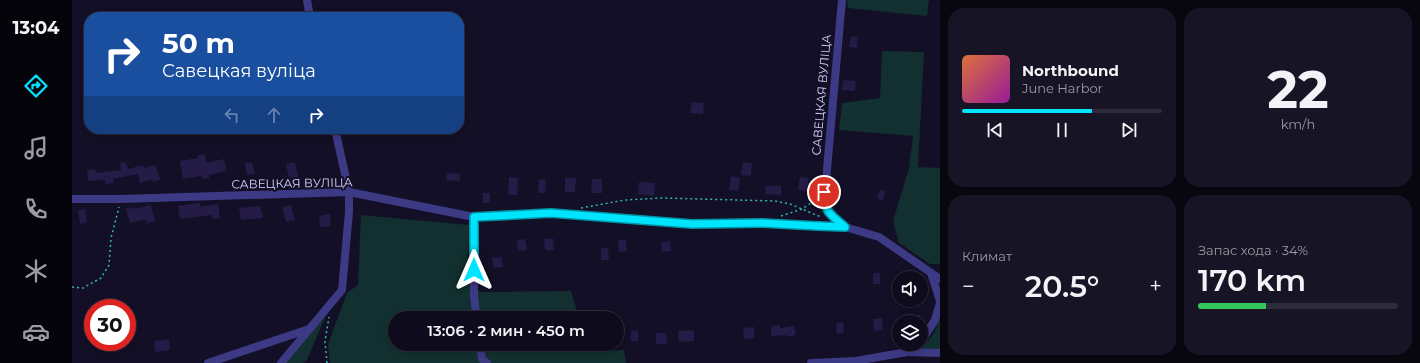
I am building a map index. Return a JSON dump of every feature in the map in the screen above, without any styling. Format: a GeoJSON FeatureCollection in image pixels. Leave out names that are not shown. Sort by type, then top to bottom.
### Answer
{"type":"FeatureCollection","features":[{"type":"Feature","properties":{"kind":"street"},"geometry":{"type":"LineString","coordinates":[[307,0],[309,12]]}},
{"type":"Feature","properties":{"kind":"street","name":"САВЕЦКАЯ ВУЛІЦА"},"geometry":{"type":"LineString","coordinates":[[842,2],[824,203],[828,213],[845,227]]}},
{"type":"Feature","properties":{"kind":"street"},"geometry":{"type":"LineString","coordinates":[[281,363],[342,290],[349,212],[349,192],[336,134]]}},
{"type":"Feature","properties":{"kind":"street","name":"САВЕЦКАЯ ВУЛІЦА"},"geometry":{"type":"LineString","coordinates":[[72,199],[121,199],[349,192],[474,217],[551,213],[692,224],[762,223],[845,227],[878,237],[940,279]]}},
{"type":"Feature","properties":{"kind":"street"},"geometry":{"type":"LineString","coordinates":[[474,217],[474,297],[476,311]]}},
{"type":"Feature","properties":{"kind":"street"},"geometry":{"type":"LineString","coordinates":[[928,332],[936,320],[940,302],[931,273]]}},
{"type":"Feature","properties":{"kind":"street"},"geometry":{"type":"LineString","coordinates":[[208,363],[310,329]]}},
{"type":"Feature","properties":{"kind":"street"},"geometry":{"type":"LineString","coordinates":[[481,351],[482,359],[487,363]]}},
{"type":"Feature","properties":{"kind":"street"},"geometry":{"type":"LineString","coordinates":[[812,363],[856,361],[908,351]]}},
{"type":"Feature","properties":{"kind":"street"},"geometry":{"type":"LineString","coordinates":[[904,352],[940,353]]}},
{"type":"Feature","properties":{"kind":"path"},"geometry":{"type":"LineString","coordinates":[[776,218],[802,208],[814,201],[824,192]]}},
{"type":"Feature","properties":{"kind":"path"},"geometry":{"type":"LineString","coordinates":[[579,208],[625,200],[662,198],[775,201],[802,208],[826,219]]}},
{"type":"Feature","properties":{"kind":"path"},"geometry":{"type":"LineString","coordinates":[[72,287],[84,288],[101,278],[109,265],[111,238],[121,199]]}},
{"type":"Feature","properties":{"kind":"path"},"geometry":{"type":"LineString","coordinates":[[327,363],[325,341],[329,318]]}},
{"type":"Feature","properties":{"kind":"green space"},"geometry":{"type":"Polygon","coordinates":[[[847,0],[929,0],[927,16],[848,8],[847,0]]]}},
{"type":"Feature","properties":{"kind":"green space"},"geometry":{"type":"Polygon","coordinates":[[[882,51],[924,52],[918,167],[940,168],[940,264],[930,264],[899,243],[893,221],[909,168],[913,136],[839,130],[842,103],[880,98],[882,51]]]}},
{"type":"Feature","properties":{"kind":"green space"},"geometry":{"type":"Polygon","coordinates":[[[361,215],[469,225],[467,277],[480,292],[571,291],[577,311],[388,311],[388,351],[590,352],[624,350],[626,363],[330,363],[328,344],[347,293],[358,285],[361,215]]]}},
{"type":"Feature","properties":{"kind":"green space"},"geometry":{"type":"Polygon","coordinates":[[[326,315],[307,360],[303,363],[285,363],[326,315]]]}},
{"type":"Feature","properties":{"kind":"green space"},"geometry":{"type":"Polygon","coordinates":[[[940,319],[940,349],[928,349],[928,340],[934,333],[940,319]]]}},
{"type":"Feature","properties":{"kind":"building"},"geometry":{"type":"Polygon","coordinates":[[[851,36],[858,37],[857,48],[849,47],[851,36]]]}},
{"type":"Feature","properties":{"kind":"building"},"geometry":{"type":"Polygon","coordinates":[[[843,80],[856,81],[855,91],[842,90],[843,80]]]}},
{"type":"Feature","properties":{"kind":"building"},"geometry":{"type":"Polygon","coordinates":[[[692,102],[704,103],[703,114],[690,113],[692,102]]]}},
{"type":"Feature","properties":{"kind":"building"},"geometry":{"type":"Polygon","coordinates":[[[205,154],[206,163],[224,159],[226,171],[209,175],[209,178],[202,179],[201,176],[183,179],[180,161],[198,158],[197,156],[205,154]]]}},
{"type":"Feature","properties":{"kind":"building"},"geometry":{"type":"Polygon","coordinates":[[[126,162],[128,169],[143,165],[144,168],[156,165],[160,180],[153,182],[153,179],[140,183],[138,174],[113,179],[114,183],[105,184],[105,180],[88,181],[87,170],[95,169],[96,173],[121,170],[120,163],[126,162]]]}},
{"type":"Feature","properties":{"kind":"building"},"geometry":{"type":"Polygon","coordinates":[[[252,162],[255,174],[247,175],[245,163],[252,162]]]}},
{"type":"Feature","properties":{"kind":"building"},"geometry":{"type":"Polygon","coordinates":[[[295,162],[298,177],[289,178],[286,164],[295,162]]]}},
{"type":"Feature","properties":{"kind":"building"},"geometry":{"type":"Polygon","coordinates":[[[743,162],[752,163],[751,176],[741,175],[743,162]]]}},
{"type":"Feature","properties":{"kind":"building"},"geometry":{"type":"Polygon","coordinates":[[[447,173],[460,174],[460,181],[446,180],[447,173]]]}},
{"type":"Feature","properties":{"kind":"building"},"geometry":{"type":"Polygon","coordinates":[[[731,176],[740,178],[738,191],[729,190],[731,176]]]}},
{"type":"Feature","properties":{"kind":"building"},"geometry":{"type":"Polygon","coordinates":[[[509,177],[518,178],[517,195],[508,195],[509,177]]]}},
{"type":"Feature","properties":{"kind":"building"},"geometry":{"type":"Polygon","coordinates":[[[800,177],[809,178],[807,191],[798,190],[800,177]]]}},
{"type":"Feature","properties":{"kind":"building"},"geometry":{"type":"Polygon","coordinates":[[[565,178],[576,178],[575,192],[565,192],[565,178]]]}},
{"type":"Feature","properties":{"kind":"building"},"geometry":{"type":"Polygon","coordinates":[[[539,179],[546,180],[545,193],[538,193],[539,179]]]}},
{"type":"Feature","properties":{"kind":"building"},"geometry":{"type":"Polygon","coordinates":[[[592,179],[602,179],[602,193],[591,193],[592,179]]]}},
{"type":"Feature","properties":{"kind":"building"},"geometry":{"type":"Polygon","coordinates":[[[639,182],[655,183],[654,196],[638,194],[639,182]]]}},
{"type":"Feature","properties":{"kind":"building"},"geometry":{"type":"Polygon","coordinates":[[[766,186],[781,186],[781,195],[765,194],[766,186]]]}},
{"type":"Feature","properties":{"kind":"building"},"geometry":{"type":"Polygon","coordinates":[[[880,190],[885,191],[883,200],[877,199],[880,190]]]}},
{"type":"Feature","properties":{"kind":"building"},"geometry":{"type":"Polygon","coordinates":[[[483,193],[490,193],[490,203],[483,203],[483,193]]]}},
{"type":"Feature","properties":{"kind":"building"},"geometry":{"type":"Polygon","coordinates":[[[200,203],[201,207],[218,204],[220,218],[213,219],[212,215],[180,219],[178,206],[200,203]]]}},
{"type":"Feature","properties":{"kind":"building"},"geometry":{"type":"Polygon","coordinates":[[[151,205],[155,221],[147,223],[146,219],[130,223],[126,209],[134,207],[134,209],[151,205]]]}},
{"type":"Feature","properties":{"kind":"building"},"geometry":{"type":"Polygon","coordinates":[[[291,205],[295,220],[286,222],[282,207],[291,205]]]}},
{"type":"Feature","properties":{"kind":"building"},"geometry":{"type":"Polygon","coordinates":[[[260,206],[263,218],[241,220],[239,208],[260,206]]]}},
{"type":"Feature","properties":{"kind":"building"},"geometry":{"type":"Polygon","coordinates":[[[85,209],[87,223],[80,224],[78,210],[85,209]]]}},
{"type":"Feature","properties":{"kind":"building"},"geometry":{"type":"Polygon","coordinates":[[[330,214],[331,226],[320,227],[319,216],[330,214]]]}},
{"type":"Feature","properties":{"kind":"building"},"geometry":{"type":"Polygon","coordinates":[[[553,238],[554,250],[545,250],[544,239],[553,238]]]}},
{"type":"Feature","properties":{"kind":"building"},"geometry":{"type":"Polygon","coordinates":[[[525,239],[527,250],[518,251],[517,240],[525,239]]]}},
{"type":"Feature","properties":{"kind":"building"},"geometry":{"type":"Polygon","coordinates":[[[618,240],[626,240],[627,251],[619,252],[618,240]]]}},
{"type":"Feature","properties":{"kind":"building"},"geometry":{"type":"Polygon","coordinates":[[[670,241],[671,251],[662,252],[661,242],[670,241]]]}},
{"type":"Feature","properties":{"kind":"building"},"geometry":{"type":"Polygon","coordinates":[[[601,248],[608,248],[609,260],[601,260],[601,248]]]}},
{"type":"Feature","properties":{"kind":"building"},"geometry":{"type":"Polygon","coordinates":[[[502,257],[503,267],[494,268],[492,258],[502,257]]]}},
{"type":"Feature","properties":{"kind":"building"},"geometry":{"type":"Polygon","coordinates":[[[873,273],[880,273],[880,284],[873,284],[873,273]]]}},
{"type":"Feature","properties":{"kind":"building"},"geometry":{"type":"Polygon","coordinates":[[[882,318],[883,330],[874,331],[873,319],[882,318]]]}},
{"type":"Feature","properties":{"kind":"building"},"geometry":{"type":"Polygon","coordinates":[[[843,322],[844,333],[837,334],[836,323],[843,322]]]}},
{"type":"Feature","properties":{"kind":"building"},"geometry":{"type":"Polygon","coordinates":[[[780,325],[780,328],[794,326],[796,335],[786,337],[786,335],[771,336],[771,326],[780,325]]]}},
{"type":"Feature","properties":{"kind":"building"},"geometry":{"type":"Polygon","coordinates":[[[754,327],[754,338],[744,339],[743,328],[754,327]]]}},
{"type":"Feature","properties":{"kind":"building"},"geometry":{"type":"Polygon","coordinates":[[[638,330],[638,341],[631,341],[631,331],[638,330]]]}},
{"type":"Feature","properties":{"kind":"building"},"geometry":{"type":"Polygon","coordinates":[[[694,330],[694,341],[679,342],[678,331],[694,330]]]}},
{"type":"Feature","properties":{"kind":"building"},"geometry":{"type":"Polygon","coordinates":[[[656,333],[666,333],[667,344],[656,344],[656,333]]]}},
{"type":"Feature","properties":{"kind":"building"},"geometry":{"type":"Polygon","coordinates":[[[169,339],[170,350],[155,352],[154,341],[169,339]]]}},
{"type":"Feature","properties":{"kind":"route"},"geometry":{"type":"LineString","coordinates":[[474,270],[474,217],[551,213],[692,224],[762,223],[845,227],[828,213],[824,203],[824,192]]}}]}
